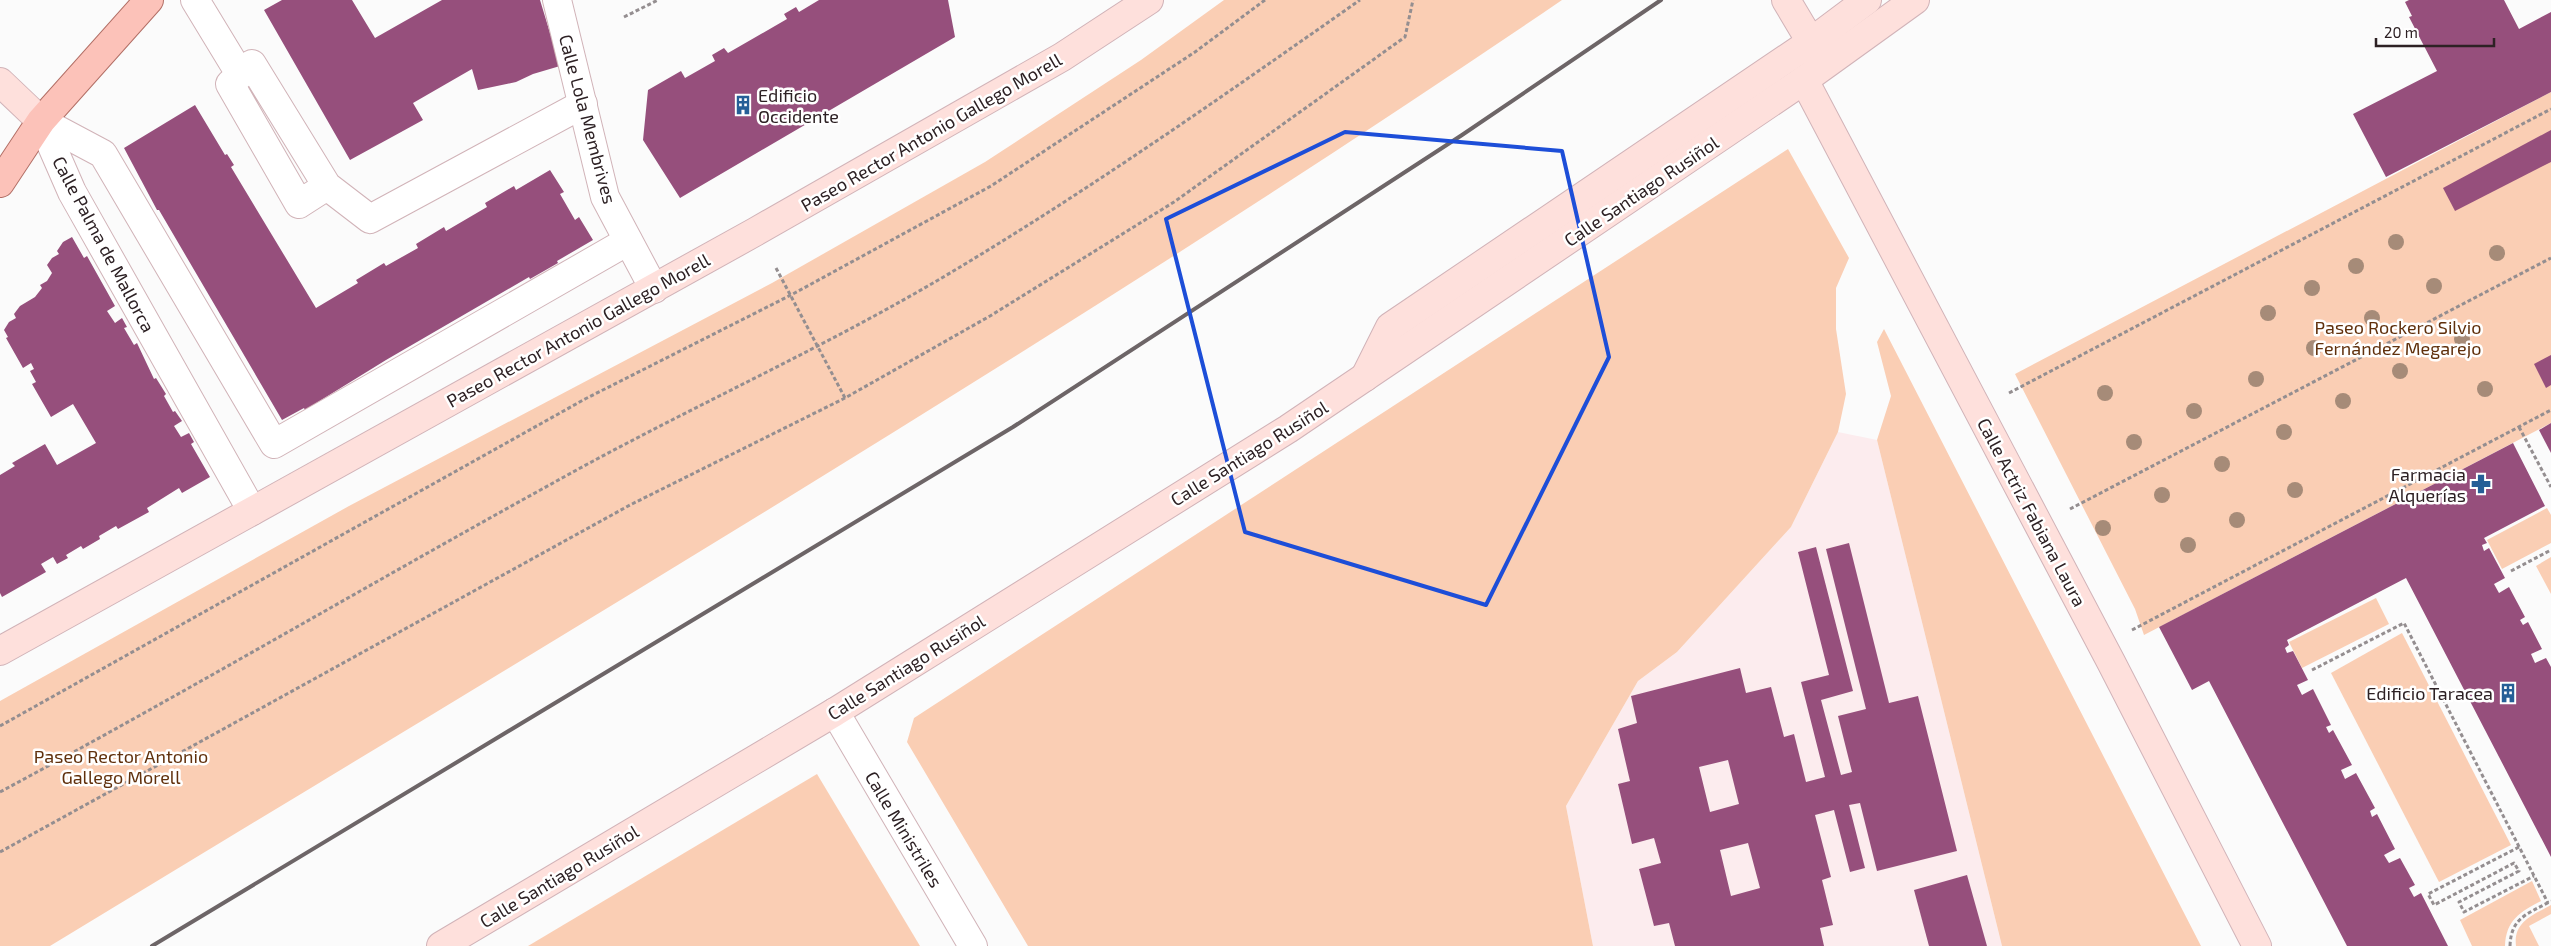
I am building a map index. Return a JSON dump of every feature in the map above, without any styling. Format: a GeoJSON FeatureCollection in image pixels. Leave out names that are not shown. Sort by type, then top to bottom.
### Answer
{"type":"FeatureCollection","features":[{"type":"Feature","properties":{"kind":"main road"},"geometry":{"type":"LineString","coordinates":[[0,183],[41,120],[148,0]]}},
{"type":"Feature","properties":{"kind":"street"},"geometry":{"type":"LineString","coordinates":[[195,0],[240,74]]}},
{"type":"Feature","properties":{"kind":"street","name":"Calle Lola Membrives"},"geometry":{"type":"LineString","coordinates":[[556,0],[605,197],[654,288]]}},
{"type":"Feature","properties":{"kind":"street","name":"Paseo Rector Antonio Gallego Morell"},"geometry":{"type":"LineString","coordinates":[[0,651],[654,288],[1062,57],[1149,0]]}},
{"type":"Feature","properties":{"kind":"street"},"geometry":{"type":"LineString","coordinates":[[1786,0],[1812,42]]}},
{"type":"Feature","properties":{"kind":"street","name":"Calle Santiago Rusiñol"},"geometry":{"type":"LineString","coordinates":[[1364,378],[1390,328],[1812,42],[1867,0]]}},
{"type":"Feature","properties":{"kind":"street","name":"Calle Santiago Rusiñol"},"geometry":{"type":"LineString","coordinates":[[441,946],[835,712],[1288,429],[1804,80],[1915,0]]}},
{"type":"Feature","properties":{"kind":"street"},"geometry":{"type":"LineString","coordinates":[[327,186],[299,204],[230,84],[252,64],[327,186],[370,219],[583,104]]}},
{"type":"Feature","properties":{"kind":"street","name":"Calle Actriz Fabiana Laura"},"geometry":{"type":"LineString","coordinates":[[1804,80],[2111,662],[2256,946]]}},
{"type":"Feature","properties":{"kind":"street"},"geometry":{"type":"LineString","coordinates":[[0,82],[41,120]]}},
{"type":"Feature","properties":{"kind":"street","name":"Calle Palma de Mallorca"},"geometry":{"type":"LineString","coordinates":[[41,120],[102,154],[274,444],[628,241]]}},
{"type":"Feature","properties":{"kind":"street","name":"Calle Palma de Mallorca"},"geometry":{"type":"LineString","coordinates":[[41,120],[72,192],[252,512]]}},
{"type":"Feature","properties":{"kind":"street","name":"Calle Ministriles"},"geometry":{"type":"LineString","coordinates":[[835,712],[973,946]]}},
{"type":"Feature","properties":{"kind":"path"},"geometry":{"type":"LineString","coordinates":[[624,17],[658,0]]}},
{"type":"Feature","properties":{"kind":"path"},"geometry":{"type":"LineString","coordinates":[[0,726],[585,399],[791,295],[991,186],[1195,52],[1265,0]]}},
{"type":"Feature","properties":{"kind":"path"},"geometry":{"type":"LineString","coordinates":[[0,792],[107,734],[355,592],[576,470],[818,346],[963,265],[1134,158],[1360,0]]}},
{"type":"Feature","properties":{"kind":"path"},"geometry":{"type":"LineString","coordinates":[[0,852],[630,505],[845,398],[990,316],[1174,202],[1405,37],[1413,0]]}},
{"type":"Feature","properties":{"kind":"path"},"geometry":{"type":"LineString","coordinates":[[2009,393],[2551,109]]}},
{"type":"Feature","properties":{"kind":"path"},"geometry":{"type":"LineString","coordinates":[[2069,509],[2551,258]]}},
{"type":"Feature","properties":{"kind":"path"},"geometry":{"type":"LineString","coordinates":[[776,268],[845,398]]}},
{"type":"Feature","properties":{"kind":"path"},"geometry":{"type":"LineString","coordinates":[[2132,630],[2551,410]]}},
{"type":"Feature","properties":{"kind":"path"},"geometry":{"type":"LineString","coordinates":[[2519,427],[2551,487]]}},
{"type":"Feature","properties":{"kind":"path"},"geometry":{"type":"LineString","coordinates":[[2511,571],[2551,550]]}},
{"type":"Feature","properties":{"kind":"path"},"geometry":{"type":"LineString","coordinates":[[2312,670],[2404,623],[2534,876],[2550,902],[2519,919],[2510,933],[2510,946]]}},
{"type":"Feature","properties":{"kind":"path"},"geometry":{"type":"LineString","coordinates":[[2519,847],[2428,894],[2434,905],[2514,863],[2519,871],[2459,902],[2464,912],[2534,876]]}},
{"type":"Feature","properties":{"kind":"highlighted area"},"geometry":{"type":"Polygon","coordinates":[[[1345,132],[1562,151],[1609,357],[1486,605],[1245,532],[1166,219],[1345,132]]]}},
{"type":"Feature","properties":{"kind":"shaded area"},"geometry":{"type":"Polygon","coordinates":[[[1838,432],[1877,440],[2002,946],[1593,946],[1566,806],[1638,681],[1677,652],[1791,527],[1838,432]]]}},
{"type":"Feature","properties":{"kind":"green space","name":"Paseo Rector Antonio Gallego Morell"},"geometry":{"type":"Polygon","coordinates":[[[1224,0],[1562,0],[1190,246],[1001,365],[812,483],[50,946],[0,946],[0,701],[349,506],[772,283],[985,162],[1141,60],[1224,0]]]}},
{"type":"Feature","properties":{"kind":"green space","name":"Paseo Rockero Silvio Fernández Megarejo"},"geometry":{"type":"Polygon","coordinates":[[[2551,92],[2551,423],[2144,635],[2135,609],[2015,374],[2551,92]]]}},
{"type":"Feature","properties":{"kind":"green space"},"geometry":{"type":"Polygon","coordinates":[[[1788,149],[1849,258],[1836,288],[1836,329],[1846,394],[1838,432],[1791,527],[1677,652],[1638,681],[1566,806],[1593,946],[1028,946],[907,742],[914,718],[1788,149]]]}},
{"type":"Feature","properties":{"kind":"green space"},"geometry":{"type":"Polygon","coordinates":[[[1884,329],[2201,946],[2002,946],[1877,440],[1891,396],[1877,342],[1884,329]]]}},
{"type":"Feature","properties":{"kind":"green space"},"geometry":{"type":"Polygon","coordinates":[[[2547,508],[2551,515],[2551,543],[2502,569],[2487,540],[2547,508]]]}},
{"type":"Feature","properties":{"kind":"green space"},"geometry":{"type":"Polygon","coordinates":[[[2551,557],[2551,594],[2536,566],[2551,557]]]}},
{"type":"Feature","properties":{"kind":"green space"},"geometry":{"type":"Polygon","coordinates":[[[2376,598],[2389,624],[2302,668],[2289,642],[2376,598]]]}},
{"type":"Feature","properties":{"kind":"green space"},"geometry":{"type":"Polygon","coordinates":[[[2402,633],[2511,845],[2439,882],[2331,673],[2402,633]]]}},
{"type":"Feature","properties":{"kind":"green space"},"geometry":{"type":"Polygon","coordinates":[[[817,774],[920,946],[528,946],[817,774]]]}},
{"type":"Feature","properties":{"kind":"green space"},"geometry":{"type":"Polygon","coordinates":[[[2532,881],[2541,901],[2521,913],[2511,923],[2505,946],[2472,946],[2460,920],[2532,881]]]}},
{"type":"Feature","properties":{"kind":"green space"},"geometry":{"type":"Polygon","coordinates":[[[2551,905],[2551,914],[2529,926],[2539,946],[2516,946],[2516,938],[2521,925],[2531,916],[2551,905]]]}},
{"type":"Feature","properties":{"kind":"building"},"geometry":{"type":"Polygon","coordinates":[[[282,0],[352,0],[375,38],[442,0],[540,0],[560,66],[533,74],[516,82],[478,90],[472,69],[413,103],[423,120],[350,160],[264,10],[282,0]]]}},
{"type":"Feature","properties":{"kind":"building","name":"Edificio Occidente"},"geometry":{"type":"Polygon","coordinates":[[[819,0],[948,0],[955,37],[680,198],[643,140],[648,90],[681,71],[685,78],[715,61],[712,55],[724,48],[728,53],[787,19],[784,14],[796,7],[799,12],[819,0]]]}},
{"type":"Feature","properties":{"kind":"building"},"geometry":{"type":"Polygon","coordinates":[[[2409,0],[2504,0],[2519,29],[2551,12],[2551,92],[2386,177],[2353,114],[2437,71],[2409,17],[2412,16],[2405,2],[2409,0]]]}},
{"type":"Feature","properties":{"kind":"building"},"geometry":{"type":"Polygon","coordinates":[[[195,105],[225,155],[227,154],[234,165],[231,167],[316,308],[358,283],[356,280],[384,263],[386,266],[418,248],[416,244],[444,227],[446,231],[487,207],[485,203],[514,186],[516,190],[550,170],[564,192],[560,194],[575,220],[579,217],[593,240],[557,261],[558,263],[530,279],[529,277],[386,360],[305,410],[304,408],[282,420],[159,210],[157,210],[124,148],[195,105]]]}},
{"type":"Feature","properties":{"kind":"building"},"geometry":{"type":"Polygon","coordinates":[[[2551,130],[2551,162],[2455,211],[2443,188],[2551,130]]]}},
{"type":"Feature","properties":{"kind":"building"},"geometry":{"type":"Polygon","coordinates":[[[72,237],[84,258],[87,256],[115,306],[107,311],[115,323],[122,318],[127,327],[124,328],[134,345],[137,343],[154,379],[156,378],[166,394],[164,396],[173,412],[175,411],[182,421],[174,426],[181,437],[189,433],[194,442],[191,444],[210,477],[182,493],[179,488],[147,508],[149,512],[118,529],[116,526],[99,536],[100,539],[83,549],[81,546],[66,555],[68,558],[57,564],[53,557],[41,564],[46,572],[2,597],[0,593],[0,475],[15,466],[12,463],[45,444],[57,465],[96,443],[73,404],[51,417],[32,384],[36,382],[30,371],[34,369],[31,363],[23,368],[6,338],[8,337],[4,330],[9,322],[16,318],[14,314],[20,306],[35,297],[42,288],[40,285],[47,281],[52,273],[47,265],[52,258],[59,254],[57,251],[63,242],[72,237]]]}},
{"type":"Feature","properties":{"kind":"building"},"geometry":{"type":"Polygon","coordinates":[[[2551,355],[2551,385],[2546,388],[2534,364],[2551,355]]]}},
{"type":"Feature","properties":{"kind":"building"},"geometry":{"type":"Polygon","coordinates":[[[2551,423],[2551,453],[2539,430],[2551,423]]]}},
{"type":"Feature","properties":{"kind":"building","name":"Edificio Taracea"},"geometry":{"type":"Polygon","coordinates":[[[2513,443],[2545,506],[2484,538],[2487,543],[2482,545],[2484,551],[2489,548],[2505,578],[2494,584],[2499,593],[2509,587],[2525,617],[2520,620],[2523,625],[2528,622],[2542,649],[2531,654],[2535,663],[2546,658],[2551,667],[2551,857],[2406,578],[2287,640],[2289,645],[2285,648],[2287,653],[2293,651],[2308,680],[2297,685],[2302,695],[2313,689],[2331,725],[2326,727],[2329,733],[2333,730],[2352,765],[2341,770],[2345,779],[2356,773],[2375,808],[2370,811],[2372,817],[2377,814],[2395,849],[2384,855],[2389,863],[2400,858],[2415,885],[2409,888],[2414,897],[2421,893],[2448,946],[2347,946],[2209,681],[2192,690],[2159,627],[2513,443]]]}},
{"type":"Feature","properties":{"kind":"building"},"geometry":{"type":"Polygon","coordinates":[[[1849,543],[1889,703],[1918,696],[1957,851],[1877,871],[1860,803],[1849,805],[1865,868],[1850,872],[1834,810],[1815,815],[1831,877],[1822,880],[1833,925],[1820,928],[1824,946],[1675,946],[1669,923],[1654,926],[1639,869],[1661,863],[1654,838],[1632,844],[1618,784],[1630,781],[1618,729],[1637,723],[1631,696],[1740,668],[1746,693],[1771,687],[1784,737],[1794,734],[1806,782],[1825,777],[1801,682],[1829,675],[1798,552],[1816,547],[1853,691],[1821,700],[1841,775],[1852,772],[1838,716],[1866,709],[1826,549],[1849,543]],[[1728,760],[1699,767],[1710,812],[1739,804],[1728,760]],[[1748,843],[1720,850],[1731,896],[1760,888],[1748,843]]]}},
{"type":"Feature","properties":{"kind":"building"},"geometry":{"type":"Polygon","coordinates":[[[1967,875],[1987,946],[1929,946],[1914,890],[1967,875]]]}},
{"type":"Feature","properties":{"kind":"railway"},"geometry":{"type":"LineString","coordinates":[[152,946],[1013,427],[1462,135],[1661,0]]}},
{"type":"Feature","properties":{"kind":"place","name":"Edificio Occidente"},"geometry":{"type":"Point","coordinates":[743,105]}},
{"type":"Feature","properties":{"kind":"place","name":"Farmacia Alquerías"},"geometry":{"type":"Point","coordinates":[2481,484]}},
{"type":"Feature","properties":{"kind":"place","name":"Edificio Taracea"},"geometry":{"type":"Point","coordinates":[2508,693]}}]}
